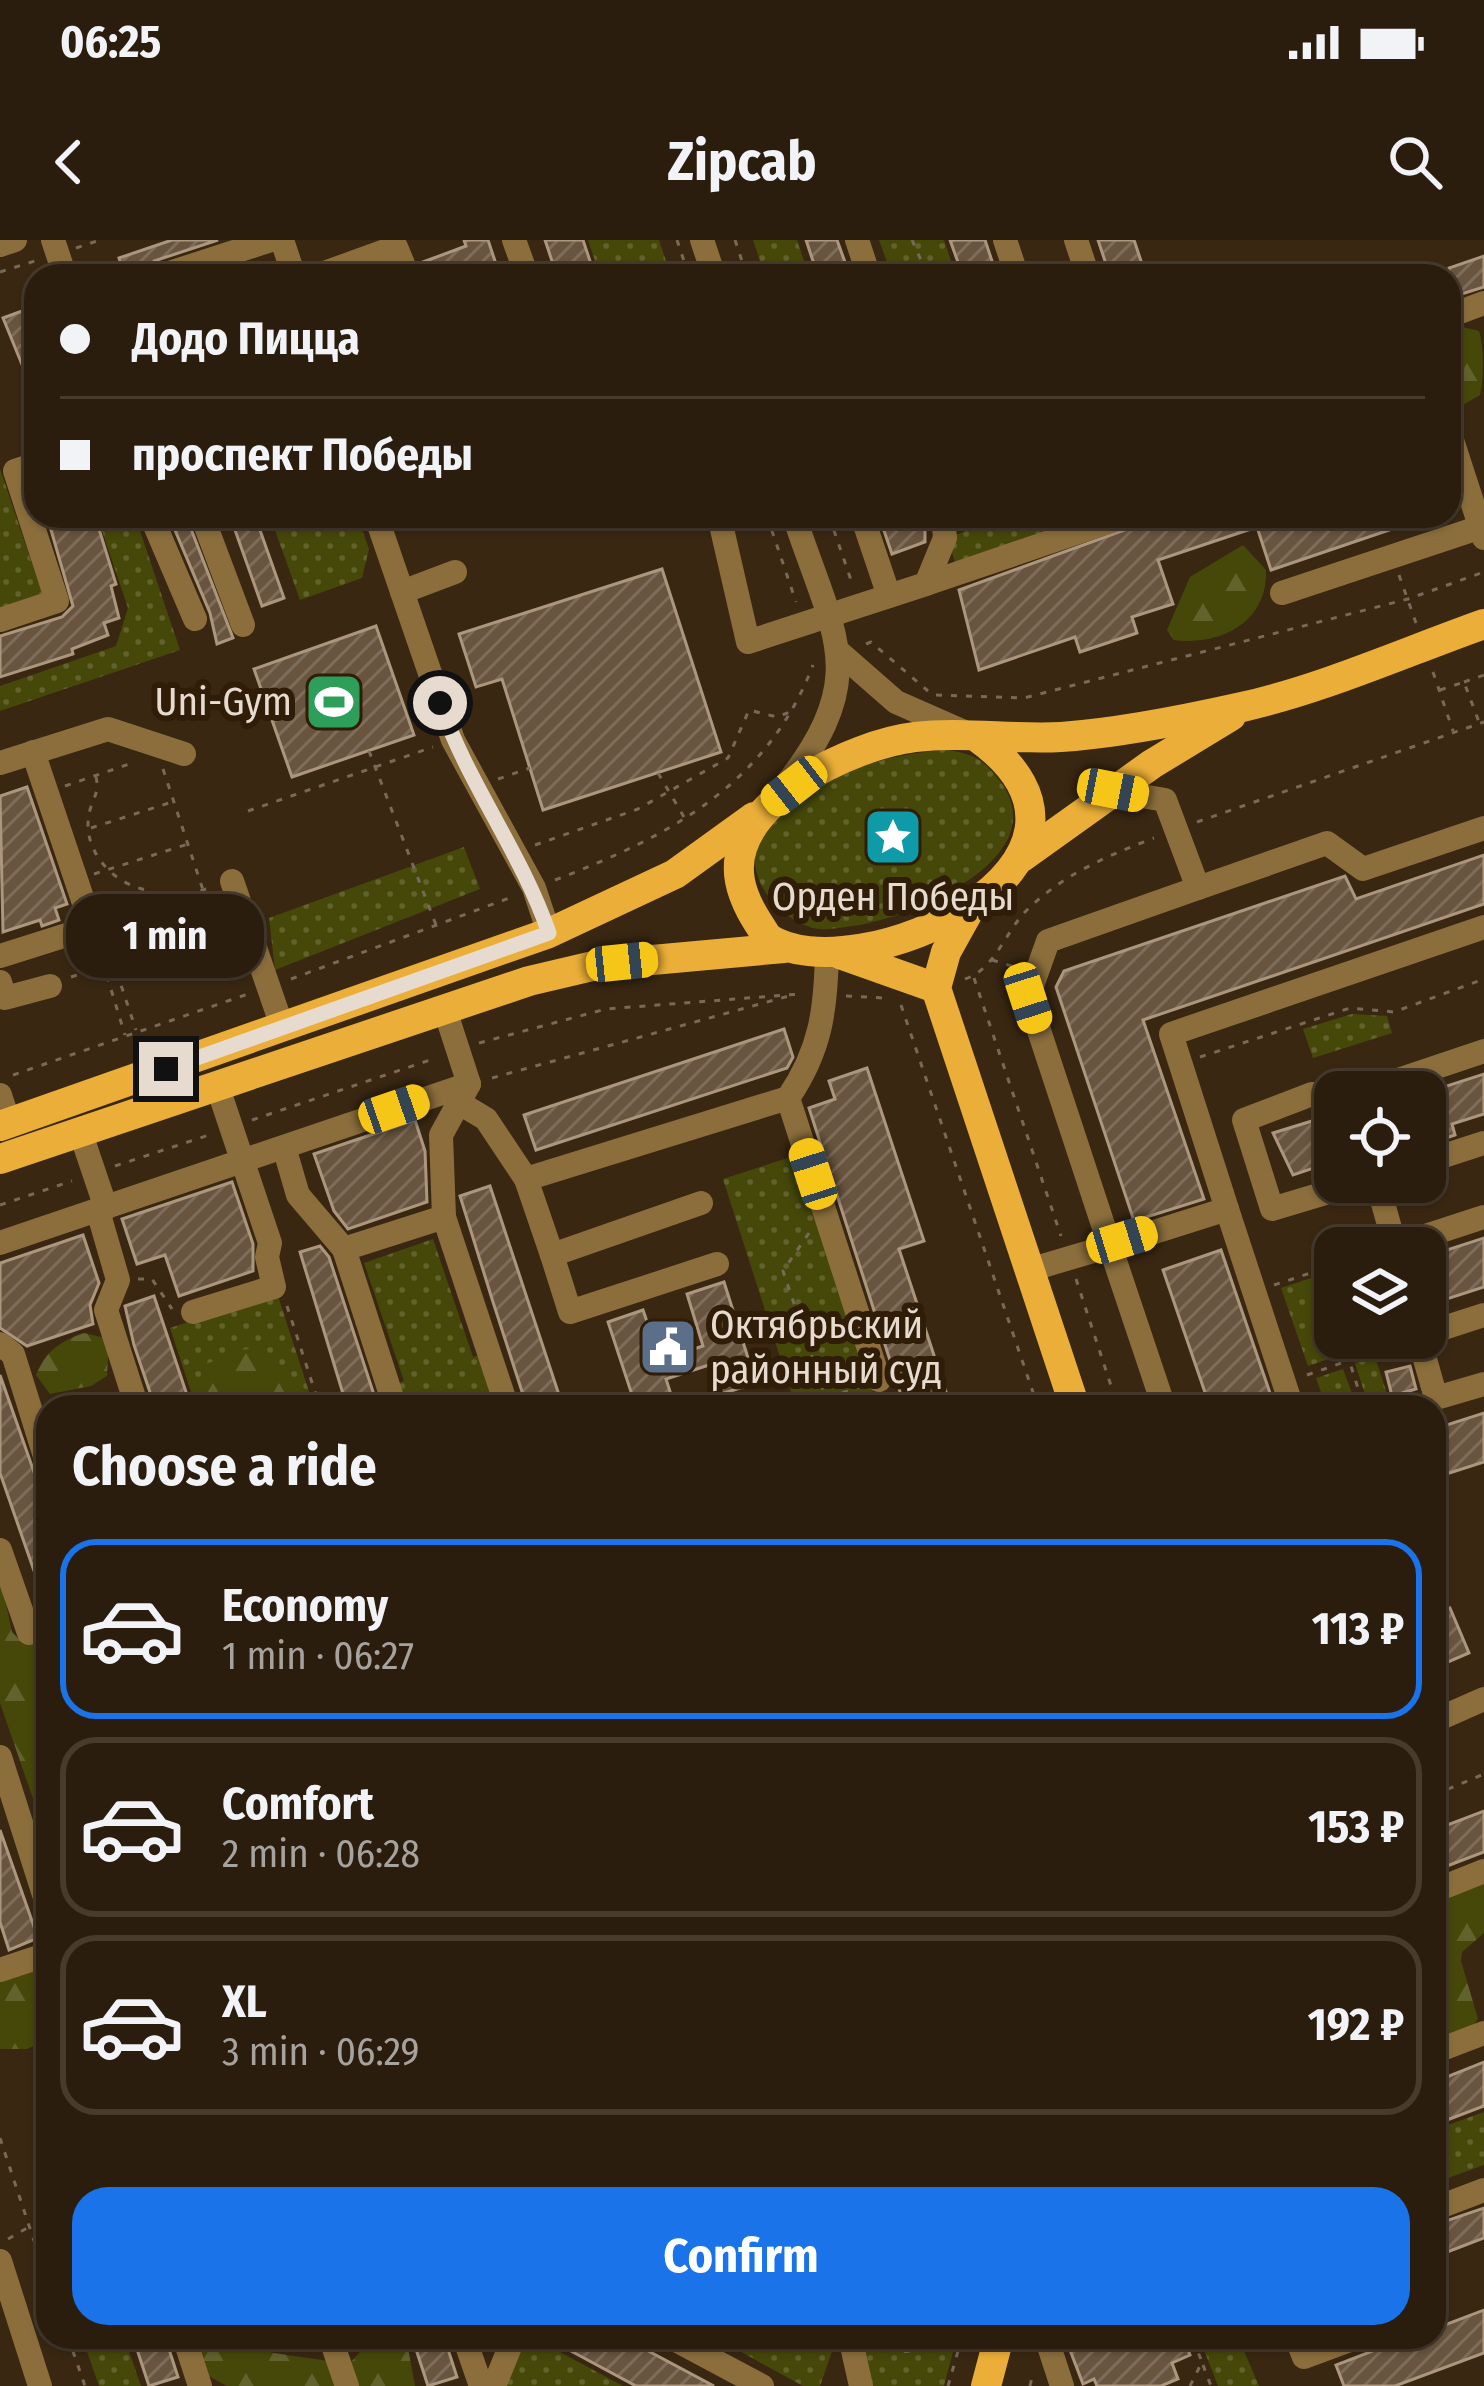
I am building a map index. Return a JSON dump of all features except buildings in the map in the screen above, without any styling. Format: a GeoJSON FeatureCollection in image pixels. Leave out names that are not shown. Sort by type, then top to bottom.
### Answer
{"type":"FeatureCollection","features":[{"type":"Feature","properties":{"kind":"main road"},"geometry":{"type":"LineString","coordinates":[[3,1114],[283,1029],[549,933],[675,874],[814,772],[883,743],[914,737],[1063,737],[1246,706],[1484,624]]}},
{"type":"Feature","properties":{"kind":"main road"},"geometry":{"type":"LineString","coordinates":[[827,951],[904,935],[971,907],[998,887],[1022,857],[1113,790],[1246,706]]}},
{"type":"Feature","properties":{"kind":"main road"},"geometry":{"type":"LineString","coordinates":[[977,736],[1010,767],[1026,798],[1029,830],[1022,857]]}},
{"type":"Feature","properties":{"kind":"main road"},"geometry":{"type":"LineString","coordinates":[[772,802],[746,840],[739,878],[755,919],[784,948]]}},
{"type":"Feature","properties":{"kind":"main road"},"geometry":{"type":"LineString","coordinates":[[971,907],[946,952],[936,988],[1071,1395]]}},
{"type":"Feature","properties":{"kind":"main road"},"geometry":{"type":"LineString","coordinates":[[0,1159],[443,1007],[597,965],[784,948],[827,951],[936,988]]}},
{"type":"Feature","properties":{"kind":"main road"},"geometry":{"type":"LineString","coordinates":[[986,2386],[996,2349]]}},
{"type":"Feature","properties":{"kind":"street"},"geometry":{"type":"LineString","coordinates":[[0,245],[14,240]]}},
{"type":"Feature","properties":{"kind":"street"},"geometry":{"type":"LineString","coordinates":[[197,264],[271,240]]}},
{"type":"Feature","properties":{"kind":"street"},"geometry":{"type":"LineString","coordinates":[[349,264],[396,247],[403,264]]}},
{"type":"Feature","properties":{"kind":"street"},"geometry":{"type":"LineString","coordinates":[[24,468],[15,471],[24,499]]}},
{"type":"Feature","properties":{"kind":"street"},"geometry":{"type":"LineString","coordinates":[[1282,593],[1481,533],[1461,469]]}},
{"type":"Feature","properties":{"kind":"street"},"geometry":{"type":"LineString","coordinates":[[0,620],[57,601],[33,528]]}},
{"type":"Feature","properties":{"kind":"street"},"geometry":{"type":"LineString","coordinates":[[156,528],[195,620]]}},
{"type":"Feature","properties":{"kind":"street"},"geometry":{"type":"LineString","coordinates":[[207,528],[243,625]]}},
{"type":"Feature","properties":{"kind":"street"},"geometry":{"type":"LineString","coordinates":[[380,528],[453,740],[534,889],[549,933]]}},
{"type":"Feature","properties":{"kind":"street"},"geometry":{"type":"LineString","coordinates":[[721,528],[748,642],[1091,528]]}},
{"type":"Feature","properties":{"kind":"street"},"geometry":{"type":"LineString","coordinates":[[796,528],[815,620],[840,652],[896,702],[977,736]]}},
{"type":"Feature","properties":{"kind":"street"},"geometry":{"type":"LineString","coordinates":[[866,528],[889,596]]}},
{"type":"Feature","properties":{"kind":"street"},"geometry":{"type":"LineString","coordinates":[[926,584],[945,538],[944,528]]}},
{"type":"Feature","properties":{"kind":"street"},"geometry":{"type":"LineString","coordinates":[[402,592],[455,572]]}},
{"type":"Feature","properties":{"kind":"street"},"geometry":{"type":"LineString","coordinates":[[772,802],[827,729],[838,688],[840,652]]}},
{"type":"Feature","properties":{"kind":"street"},"geometry":{"type":"LineString","coordinates":[[0,763],[108,729],[171,754]]}},
{"type":"Feature","properties":{"kind":"street"},"geometry":{"type":"LineString","coordinates":[[0,956],[96,926],[33,752]]}},
{"type":"Feature","properties":{"kind":"street"},"geometry":{"type":"LineString","coordinates":[[1113,790],[1165,800],[1198,887]]}},
{"type":"Feature","properties":{"kind":"street"},"geometry":{"type":"LineString","coordinates":[[1160,1395],[1028,998],[1048,941],[1327,843],[1364,868],[1484,828]]}},
{"type":"Feature","properties":{"kind":"street"},"geometry":{"type":"LineString","coordinates":[[232,880],[283,1029]]}},
{"type":"Feature","properties":{"kind":"street"},"geometry":{"type":"LineString","coordinates":[[257,947],[264,911]]}},
{"type":"Feature","properties":{"kind":"street"},"geometry":{"type":"LineString","coordinates":[[1288,1395],[1171,1034],[1484,927]]}},
{"type":"Feature","properties":{"kind":"street"},"geometry":{"type":"LineString","coordinates":[[526,1179],[788,1098],[812,1063],[826,995],[827,951]]}},
{"type":"Feature","properties":{"kind":"street"},"geometry":{"type":"LineString","coordinates":[[2,996],[53,984]]}},
{"type":"Feature","properties":{"kind":"street"},"geometry":{"type":"LineString","coordinates":[[443,1007],[459,1050],[465,1094],[526,1179],[570,1312],[717,1264]]}},
{"type":"Feature","properties":{"kind":"street"},"geometry":{"type":"LineString","coordinates":[[1424,1071],[1484,1051]]}},
{"type":"Feature","properties":{"kind":"street"},"geometry":{"type":"LineString","coordinates":[[193,1312],[274,1287],[267,1257],[270,1243],[217,1084]]}},
{"type":"Feature","properties":{"kind":"street"},"geometry":{"type":"LineString","coordinates":[[0,1243],[284,1147],[465,1094]]}},
{"type":"Feature","properties":{"kind":"street"},"geometry":{"type":"LineString","coordinates":[[465,1094],[441,1135],[444,1217],[503,1395]]}},
{"type":"Feature","properties":{"kind":"street"},"geometry":{"type":"LineString","coordinates":[[1314,1094],[1244,1120],[1272,1209],[1314,1196]]}},
{"type":"Feature","properties":{"kind":"street"},"geometry":{"type":"LineString","coordinates":[[788,1098],[880,1380]]}},
{"type":"Feature","properties":{"kind":"street"},"geometry":{"type":"LineString","coordinates":[[80,1131],[118,1280],[106,1310],[133,1395]]}},
{"type":"Feature","properties":{"kind":"street"},"geometry":{"type":"LineString","coordinates":[[1446,1155],[1484,1143]]}},
{"type":"Feature","properties":{"kind":"street"},"geometry":{"type":"LineString","coordinates":[[284,1147],[298,1195],[344,1249],[391,1395]]}},
{"type":"Feature","properties":{"kind":"street"},"geometry":{"type":"LineString","coordinates":[[553,1255],[701,1203]]}},
{"type":"Feature","properties":{"kind":"street"},"geometry":{"type":"LineString","coordinates":[[1383,1203],[1395,1246],[1484,1217]]}},
{"type":"Feature","properties":{"kind":"street"},"geometry":{"type":"LineString","coordinates":[[1029,1270],[1227,1209]]}},
{"type":"Feature","properties":{"kind":"street"},"geometry":{"type":"LineString","coordinates":[[344,1249],[444,1217]]}},
{"type":"Feature","properties":{"kind":"street"},"geometry":{"type":"LineString","coordinates":[[1446,1327],[1484,1315]]}},
{"type":"Feature","properties":{"kind":"street"},"geometry":{"type":"LineString","coordinates":[[0,1344],[13,1354],[36,1428]]}},
{"type":"Feature","properties":{"kind":"street"},"geometry":{"type":"LineString","coordinates":[[1418,1359],[1435,1395]]}},
{"type":"Feature","properties":{"kind":"street"},"geometry":{"type":"LineString","coordinates":[[1446,1395],[1484,1384]]}},
{"type":"Feature","properties":{"kind":"street"},"geometry":{"type":"LineString","coordinates":[[0,1550],[28,1634]]}},
{"type":"Feature","properties":{"kind":"street"},"geometry":{"type":"LineString","coordinates":[[1446,1716],[1484,1699]]}},
{"type":"Feature","properties":{"kind":"street"},"geometry":{"type":"LineString","coordinates":[[0,1756],[36,1869]]}},
{"type":"Feature","properties":{"kind":"street"},"geometry":{"type":"LineString","coordinates":[[1446,1886],[1484,1871]]}},
{"type":"Feature","properties":{"kind":"street"},"geometry":{"type":"LineString","coordinates":[[0,1970],[36,1958]]}},
{"type":"Feature","properties":{"kind":"street"},"geometry":{"type":"LineString","coordinates":[[1446,2047],[1484,2032]]}},
{"type":"Feature","properties":{"kind":"street"},"geometry":{"type":"LineString","coordinates":[[1446,2204],[1484,2190]]}},
{"type":"Feature","properties":{"kind":"street"},"geometry":{"type":"LineString","coordinates":[[0,2261],[40,2386]]}},
{"type":"Feature","properties":{"kind":"street"},"geometry":{"type":"LineString","coordinates":[[188,2349],[200,2386]]}},
{"type":"Feature","properties":{"kind":"street"},"geometry":{"type":"LineString","coordinates":[[334,2349],[347,2386]]}},
{"type":"Feature","properties":{"kind":"street"},"geometry":{"type":"LineString","coordinates":[[468,2349],[481,2386]]}},
{"type":"Feature","properties":{"kind":"street"},"geometry":{"type":"LineString","coordinates":[[494,2386],[509,2349]]}},
{"type":"Feature","properties":{"kind":"street"},"geometry":{"type":"LineString","coordinates":[[693,2349],[762,2386]]}},
{"type":"Feature","properties":{"kind":"street"},"geometry":{"type":"LineString","coordinates":[[853,2349],[861,2386]]}},
{"type":"Feature","properties":{"kind":"street"},"geometry":{"type":"LineString","coordinates":[[1050,2349],[1062,2386]]}},
{"type":"Feature","properties":{"kind":"street"},"geometry":{"type":"LineString","coordinates":[[1301,2349],[1304,2357],[1326,2349]]}},
{"type":"Feature","properties":{"kind":"path"},"geometry":{"type":"LineString","coordinates":[[773,528],[815,620]]}},
{"type":"Feature","properties":{"kind":"path"},"geometry":{"type":"LineString","coordinates":[[833,528],[871,642]]}},
{"type":"Feature","properties":{"kind":"path"},"geometry":{"type":"LineString","coordinates":[[1182,658],[1408,599],[1484,572]]}},
{"type":"Feature","properties":{"kind":"path"},"geometry":{"type":"LineString","coordinates":[[1439,691],[1484,674]]}},
{"type":"Feature","properties":{"kind":"path"},"geometry":{"type":"LineString","coordinates":[[1453,733],[1482,723],[1465,682]]}},
{"type":"Feature","properties":{"kind":"path"},"geometry":{"type":"LineString","coordinates":[[531,846],[638,809],[728,758],[749,710],[777,717],[796,709]]}},
{"type":"Feature","properties":{"kind":"path"},"geometry":{"type":"LineString","coordinates":[[248,811],[453,740]]}},
{"type":"Feature","properties":{"kind":"path"},"geometry":{"type":"LineString","coordinates":[[369,751],[437,926]]}},
{"type":"Feature","properties":{"kind":"path"},"geometry":{"type":"LineString","coordinates":[[171,754],[174,802],[203,890]]}},
{"type":"Feature","properties":{"kind":"path"},"geometry":{"type":"LineString","coordinates":[[46,792],[138,762]]}},
{"type":"Feature","properties":{"kind":"path"},"geometry":{"type":"LineString","coordinates":[[487,782],[530,769]]}},
{"type":"Feature","properties":{"kind":"path"},"geometry":{"type":"LineString","coordinates":[[534,889],[624,854],[687,822],[658,772]]}},
{"type":"Feature","properties":{"kind":"path"},"geometry":{"type":"LineString","coordinates":[[96,776],[99,788],[88,818],[104,871],[122,885],[146,890],[152,907]]}},
{"type":"Feature","properties":{"kind":"path"},"geometry":{"type":"LineString","coordinates":[[91,828],[174,802]]}},
{"type":"Feature","properties":{"kind":"path"},"geometry":{"type":"LineString","coordinates":[[76,879],[188,844]]}},
{"type":"Feature","properties":{"kind":"path"},"geometry":{"type":"LineString","coordinates":[[96,926],[232,880]]}},
{"type":"Feature","properties":{"kind":"path"},"geometry":{"type":"LineString","coordinates":[[96,926],[137,1033]]}},
{"type":"Feature","properties":{"kind":"path"},"geometry":{"type":"LineString","coordinates":[[96,926],[101,959],[126,1037]]}},
{"type":"Feature","properties":{"kind":"path"},"geometry":{"type":"LineString","coordinates":[[53,984],[207,934]]}},
{"type":"Feature","properties":{"kind":"path"},"geometry":{"type":"LineString","coordinates":[[101,959],[111,956]]}},
{"type":"Feature","properties":{"kind":"path"},"geometry":{"type":"LineString","coordinates":[[974,976],[1114,1395]]}},
{"type":"Feature","properties":{"kind":"path"},"geometry":{"type":"LineString","coordinates":[[1180,1064],[1351,1008],[1394,1012],[1484,979]]}},
{"type":"Feature","properties":{"kind":"path"},"geometry":{"type":"LineString","coordinates":[[113,998],[124,994]]}},
{"type":"Feature","properties":{"kind":"path"},"geometry":{"type":"LineString","coordinates":[[465,1094],[797,994]]}},
{"type":"Feature","properties":{"kind":"path"},"geometry":{"type":"LineString","coordinates":[[0,1205],[459,1050],[606,1009],[797,994],[898,998],[1034,1395]]}},
{"type":"Feature","properties":{"kind":"path"},"geometry":{"type":"LineString","coordinates":[[825,1211],[783,1270],[825,1395]]}},
{"type":"Feature","properties":{"kind":"path"},"geometry":{"type":"LineString","coordinates":[[1254,1292],[1314,1272]]}},
{"type":"Feature","properties":{"kind":"path"},"geometry":{"type":"LineString","coordinates":[[118,1280],[152,1279],[173,1310],[193,1312]]}},
{"type":"Feature","properties":{"kind":"path"},"geometry":{"type":"LineString","coordinates":[[274,1287],[283,1293],[316,1395]]}},
{"type":"Feature","properties":{"kind":"path"},"geometry":{"type":"LineString","coordinates":[[1306,1375],[1349,1360],[1360,1395]]}},
{"type":"Feature","properties":{"kind":"path"},"geometry":{"type":"LineString","coordinates":[[837,1395],[880,1380]]}},
{"type":"Feature","properties":{"kind":"path"},"geometry":{"type":"LineString","coordinates":[[1446,1790],[1484,1774]]}},
{"type":"Feature","properties":{"kind":"path"},"geometry":{"type":"LineString","coordinates":[[0,2138],[36,2249]]}},
{"type":"Feature","properties":{"kind":"path"},"geometry":{"type":"LineString","coordinates":[[0,2244],[36,2221]]}},
{"type":"Feature","properties":{"kind":"path"},"geometry":{"type":"LineString","coordinates":[[72,2349],[86,2386]]}},
{"type":"Feature","properties":{"kind":"path"},"geometry":{"type":"LineString","coordinates":[[948,2386],[959,2349]]}},
{"type":"Feature","properties":{"kind":"path"},"geometry":{"type":"LineString","coordinates":[[1197,2349],[1211,2386]]}},
{"type":"Feature","properties":{"kind":"path"},"geometry":{"type":"LineString","coordinates":[[1190,2386],[1202,2362]]}},
{"type":"Feature","properties":{"kind":"green space"},"geometry":{"type":"Polygon","coordinates":[[[588,240],[659,240],[667,264],[596,264],[588,240]]]}},
{"type":"Feature","properties":{"kind":"green space"},"geometry":{"type":"Polygon","coordinates":[[[753,240],[797,240],[805,264],[761,264],[753,240]]]}},
{"type":"Feature","properties":{"kind":"green space"},"geometry":{"type":"Polygon","coordinates":[[[879,240],[944,240],[952,264],[888,264],[879,240]]]}},
{"type":"Feature","properties":{"kind":"green space"},"geometry":{"type":"Polygon","coordinates":[[[1461,327],[1479,331],[1480,395],[1461,406],[1461,327]]]}},
{"type":"Feature","properties":{"kind":"green space"},"geometry":{"type":"Polygon","coordinates":[[[0,469],[44,599],[0,614],[0,469]]]}},
{"type":"Feature","properties":{"kind":"green space"},"geometry":{"type":"Polygon","coordinates":[[[101,528],[139,528],[180,650],[0,711],[0,686],[116,646],[128,608],[101,528]]]}},
{"type":"Feature","properties":{"kind":"green space"},"geometry":{"type":"Polygon","coordinates":[[[274,528],[361,528],[369,549],[362,578],[300,600],[274,528]]]}},
{"type":"Feature","properties":{"kind":"green space"},"geometry":{"type":"Polygon","coordinates":[[[974,528],[1062,528],[956,565],[947,538],[974,528]]]}},
{"type":"Feature","properties":{"kind":"green space"},"geometry":{"type":"Polygon","coordinates":[[[1243,545],[1266,570],[1265,588],[1250,616],[1225,634],[1174,640],[1167,630],[1190,577],[1243,545]]]}},
{"type":"Feature","properties":{"kind":"green space"},"geometry":{"type":"Polygon","coordinates":[[[948,750],[972,756],[989,768],[1013,809],[1009,835],[994,859],[939,897],[877,921],[818,929],[794,920],[771,900],[755,860],[762,832],[776,813],[819,783],[845,772],[900,756],[948,750]]]}},
{"type":"Feature","properties":{"kind":"green space"},"geometry":{"type":"Polygon","coordinates":[[[464,847],[480,889],[275,970],[269,918],[464,847]]]}},
{"type":"Feature","properties":{"kind":"green space"},"geometry":{"type":"Polygon","coordinates":[[[1352,1014],[1387,1016],[1392,1033],[1313,1058],[1303,1029],[1352,1014]]]}},
{"type":"Feature","properties":{"kind":"green space"},"geometry":{"type":"Polygon","coordinates":[[[797,1155],[874,1395],[792,1395],[723,1179],[797,1155]]]}},
{"type":"Feature","properties":{"kind":"green space"},"geometry":{"type":"Polygon","coordinates":[[[433,1239],[473,1357],[483,1354],[497,1395],[398,1395],[394,1385],[404,1381],[364,1263],[433,1239]]]}},
{"type":"Feature","properties":{"kind":"green space"},"geometry":{"type":"Polygon","coordinates":[[[1314,1277],[1314,1359],[1328,1359],[1308,1366],[1281,1288],[1314,1277]]]}},
{"type":"Feature","properties":{"kind":"green space"},"geometry":{"type":"Polygon","coordinates":[[[277,1293],[310,1395],[192,1395],[170,1328],[277,1293]]]}},
{"type":"Feature","properties":{"kind":"green space"},"geometry":{"type":"Polygon","coordinates":[[[84,1333],[109,1339],[107,1376],[91,1386],[50,1394],[36,1375],[44,1359],[84,1333]]]}},
{"type":"Feature","properties":{"kind":"green space"},"geometry":{"type":"Polygon","coordinates":[[[247,1349],[270,1353],[292,1386],[289,1395],[202,1395],[198,1385],[208,1363],[247,1349]]]}},
{"type":"Feature","properties":{"kind":"green space"},"geometry":{"type":"Polygon","coordinates":[[[1376,1359],[1387,1395],[1365,1395],[1355,1363],[1376,1359]]]}},
{"type":"Feature","properties":{"kind":"green space"},"geometry":{"type":"Polygon","coordinates":[[[1343,1369],[1353,1395],[1322,1395],[1316,1378],[1343,1369]]]}},
{"type":"Feature","properties":{"kind":"green space"},"geometry":{"type":"Polygon","coordinates":[[[0,1576],[12,1632],[23,1643],[36,1641],[36,1807],[0,1703],[0,1576]]]}},
{"type":"Feature","properties":{"kind":"green space"},"geometry":{"type":"Polygon","coordinates":[[[1484,1883],[1484,1933],[1462,1952],[1461,1961],[1478,2019],[1470,2030],[1446,2040],[1446,1896],[1484,1883]]]}},
{"type":"Feature","properties":{"kind":"green space"},"geometry":{"type":"Polygon","coordinates":[[[36,1968],[36,2045],[27,2049],[0,2049],[0,1979],[36,1968]]]}},
{"type":"Feature","properties":{"kind":"green space"},"geometry":{"type":"Polygon","coordinates":[[[1484,2112],[1484,2165],[1446,2179],[1446,2126],[1484,2112]]]}},
{"type":"Feature","properties":{"kind":"green space"},"geometry":{"type":"Polygon","coordinates":[[[86,2349],[128,2349],[141,2386],[99,2386],[86,2349]]]}},
{"type":"Feature","properties":{"kind":"green space"},"geometry":{"type":"Polygon","coordinates":[[[200,2349],[247,2349],[349,2364],[362,2350],[408,2349],[415,2386],[227,2386],[205,2374],[200,2349]]]}},
{"type":"Feature","properties":{"kind":"green space"},"geometry":{"type":"Polygon","coordinates":[[[517,2349],[554,2349],[623,2386],[501,2386],[517,2349]]]}},
{"type":"Feature","properties":{"kind":"green space"},"geometry":{"type":"Polygon","coordinates":[[[736,2349],[833,2349],[820,2386],[803,2386],[736,2349]]]}},
{"type":"Feature","properties":{"kind":"green space"},"geometry":{"type":"Polygon","coordinates":[[[864,2349],[954,2349],[944,2386],[873,2386],[864,2349]]]}},
{"type":"Feature","properties":{"kind":"green space"},"geometry":{"type":"Polygon","coordinates":[[[1204,2349],[1243,2349],[1259,2386],[1218,2386],[1204,2349]]]}},
{"type":"Feature","properties":{"kind":"place","name":"Uni-Gym"},"geometry":{"type":"Point","coordinates":[334,702]}},
{"type":"Feature","properties":{"kind":"place","name":"Орден Победы"},"geometry":{"type":"Point","coordinates":[893,837]}},
{"type":"Feature","properties":{"kind":"place","name":"Октябрьский районный суд"},"geometry":{"type":"Point","coordinates":[668,1347]}},
{"type":"Feature","properties":{"kind":"route"},"geometry":{"type":"LineString","coordinates":[[166,1069],[549,933],[534,889],[453,740],[440,703]]}}]}
